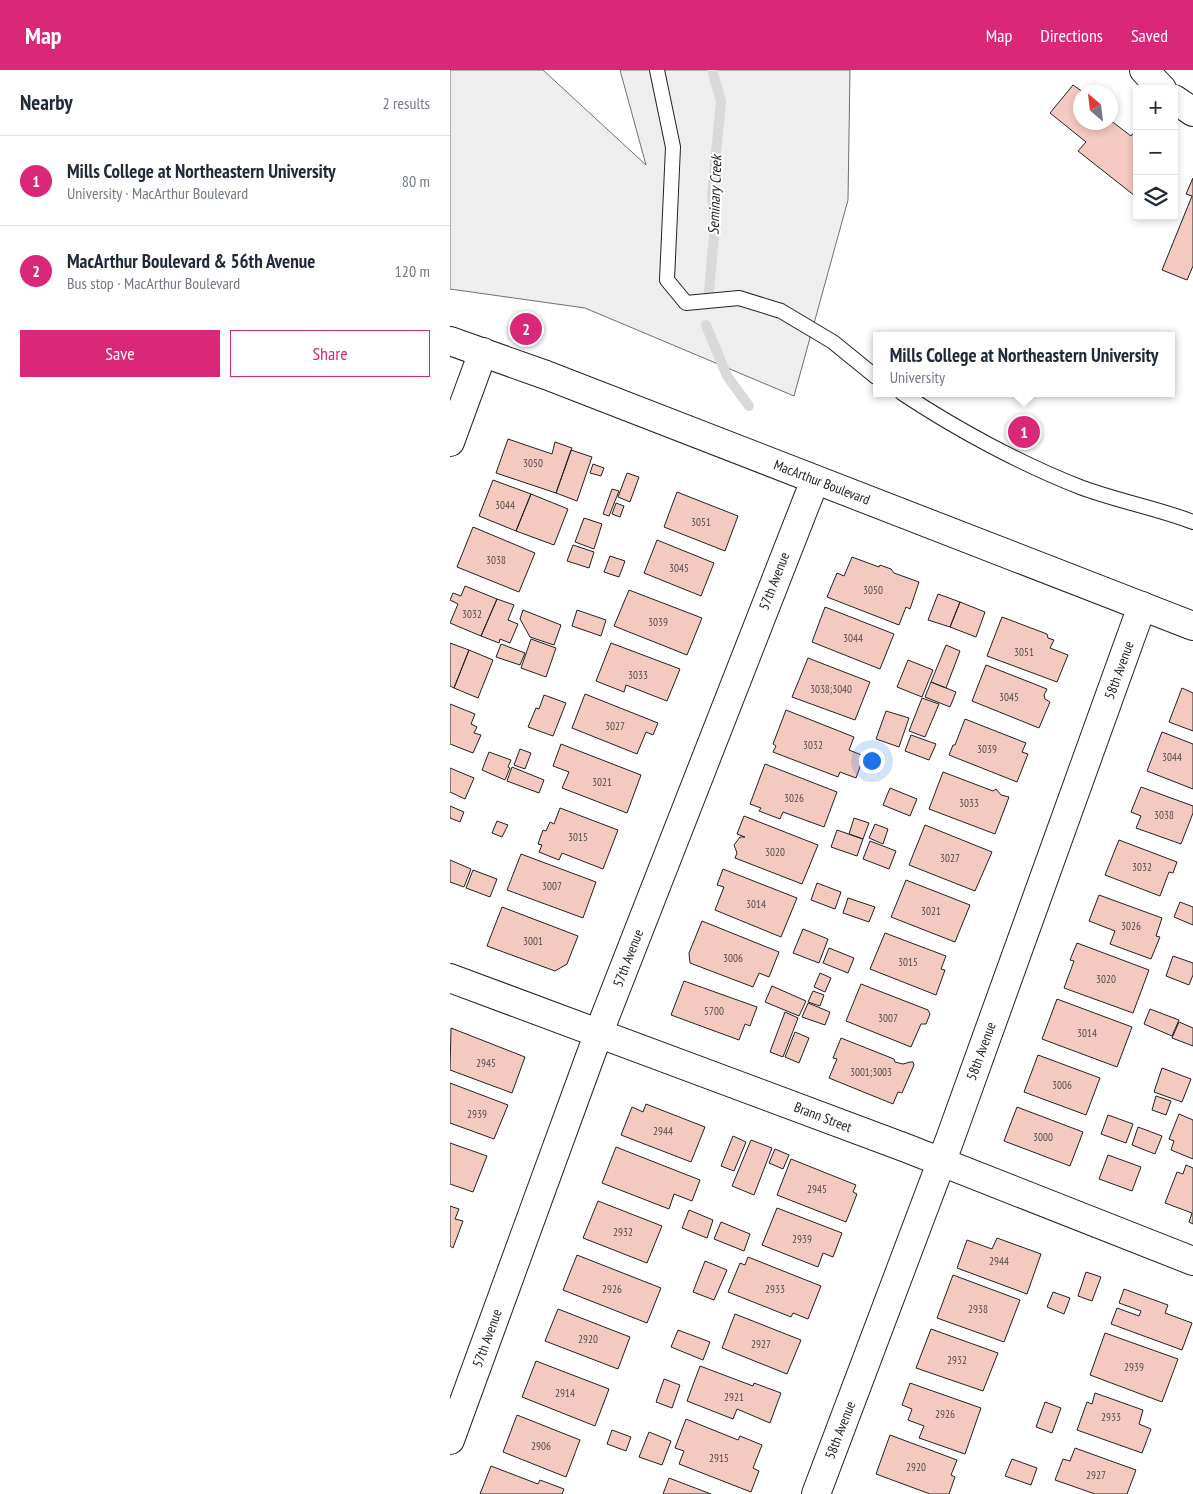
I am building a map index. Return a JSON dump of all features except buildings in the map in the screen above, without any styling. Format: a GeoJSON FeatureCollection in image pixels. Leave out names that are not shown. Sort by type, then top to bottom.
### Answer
{"type":"FeatureCollection","features":[{"type":"Feature","properties":{"kind":"street"},"geometry":{"type":"LineString","coordinates":[[1144,70],[1158,85]]}},
{"type":"Feature","properties":{"kind":"street"},"geometry":{"type":"LineString","coordinates":[[1178,102],[1193,112]]}},
{"type":"Feature","properties":{"kind":"street","name":"MacArthur Boulevard"},"geometry":{"type":"LineString","coordinates":[[450,341],[546,375],[1193,626]]}},
{"type":"Feature","properties":{"kind":"street"},"geometry":{"type":"LineString","coordinates":[[450,442],[483,352]]}},
{"type":"Feature","properties":{"kind":"street","name":"57th Avenue"},"geometry":{"type":"LineString","coordinates":[[450,1440],[599,1032],[815,480]]}},
{"type":"Feature","properties":{"kind":"street","name":"58th Avenue"},"geometry":{"type":"LineString","coordinates":[[816,1494],[940,1161],[1142,606]]}},
{"type":"Feature","properties":{"kind":"street","name":"Brann Street"},"geometry":{"type":"LineString","coordinates":[[450,978],[599,1032],[940,1161],[1193,1261]]}},
{"type":"Feature","properties":{"kind":"lane"},"geometry":{"type":"LineString","coordinates":[[657,70],[673,148],[667,280],[686,303],[739,298],[781,311],[832,342],[873,375]]}},
{"type":"Feature","properties":{"kind":"lane"},"geometry":{"type":"LineString","coordinates":[[909,397],[953,424],[1036,468],[1082,488],[1193,522]]}},
{"type":"Feature","properties":{"kind":"shaded area"},"geometry":{"type":"Polygon","coordinates":[[[450,70],[543,70],[646,165],[620,70],[850,70],[848,200],[794,396],[585,308],[450,289],[450,70]]]}},
{"type":"Feature","properties":{"kind":"waterway","name":"Seminary Creek"},"geometry":{"type":"LineString","coordinates":[[709,292],[715,224],[712,196],[721,101],[712,70]]}},
{"type":"Feature","properties":{"kind":"waterway","name":"Seminary Creek"},"geometry":{"type":"LineString","coordinates":[[706,325],[727,376],[749,406]]}},
{"type":"Feature","properties":{"kind":"place","name":"MacArthur Boulevard & 56th Avenue"},"geometry":{"type":"Point","coordinates":[526,329]}},
{"type":"Feature","properties":{"kind":"place","name":"Mills College at Northeastern University"},"geometry":{"type":"Point","coordinates":[1024,432]}}]}
